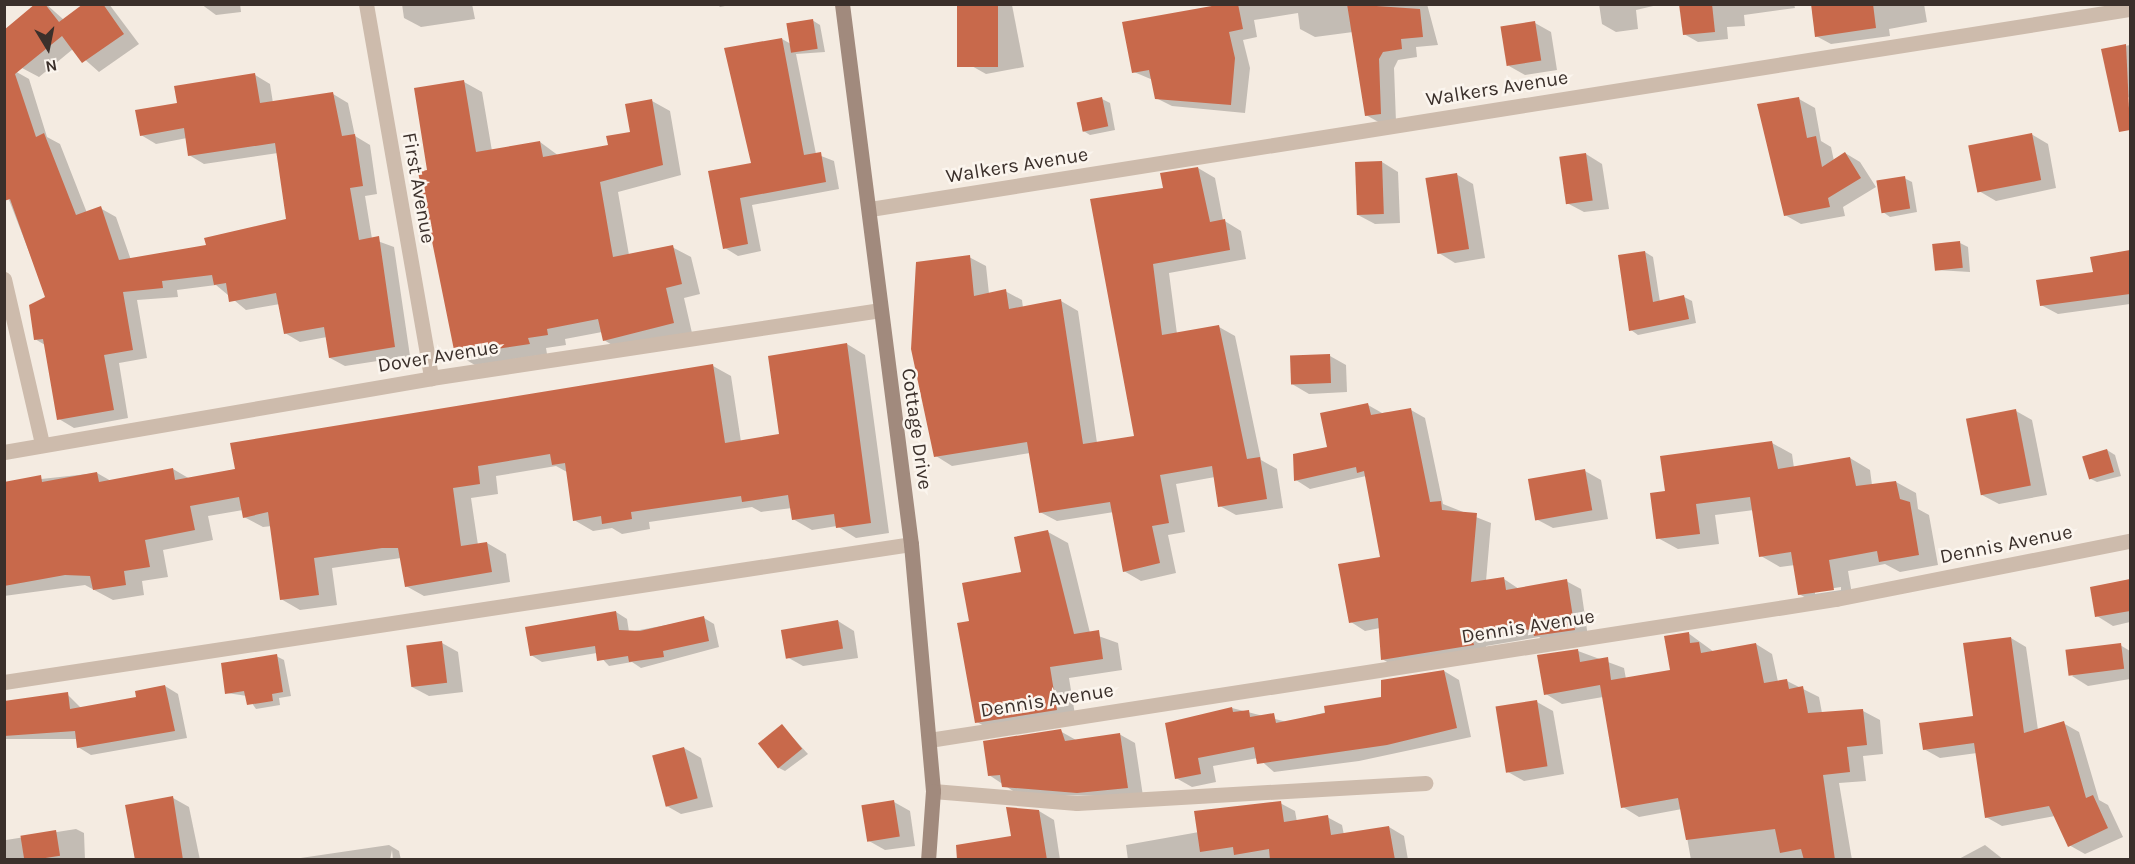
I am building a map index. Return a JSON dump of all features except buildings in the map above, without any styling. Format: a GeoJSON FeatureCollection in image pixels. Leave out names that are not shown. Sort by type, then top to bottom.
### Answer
{"type":"FeatureCollection","features":[{"type":"Feature","properties":{"kind":"street","name":"First Avenue"},"geometry":{"type":"LineString","coordinates":[[366,4],[431,378]]}},
{"type":"Feature","properties":{"kind":"street","name":"Cottage Drive"},"geometry":{"type":"LineString","coordinates":[[842,4],[870,209],[879,310],[911,544],[933,791],[928,860]]}},
{"type":"Feature","properties":{"kind":"street","name":"Walkers Avenue"},"geometry":{"type":"LineString","coordinates":[[870,209],[2130,9]]}},
{"type":"Feature","properties":{"kind":"street"},"geometry":{"type":"LineString","coordinates":[[4,279],[42,444]]}},
{"type":"Feature","properties":{"kind":"street","name":"Dover Avenue"},"geometry":{"type":"LineString","coordinates":[[4,452],[431,378],[879,310]]}},
{"type":"Feature","properties":{"kind":"street","name":"Dennis Avenue"},"geometry":{"type":"LineString","coordinates":[[929,740],[1836,599],[2130,541]]}},
{"type":"Feature","properties":{"kind":"street"},"geometry":{"type":"LineString","coordinates":[[4,682],[911,544]]}},
{"type":"Feature","properties":{"kind":"street"},"geometry":{"type":"LineString","coordinates":[[933,791],[1077,803],[1425,783]]}}]}
